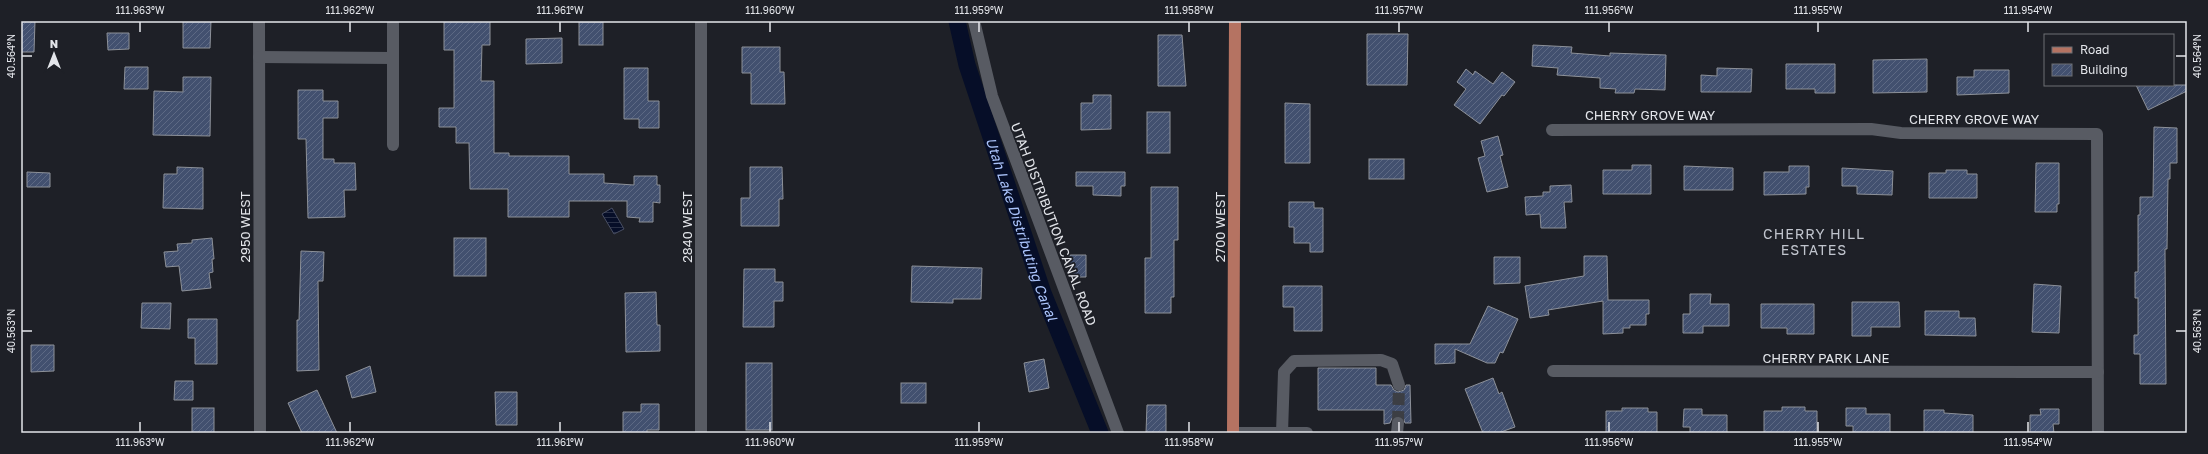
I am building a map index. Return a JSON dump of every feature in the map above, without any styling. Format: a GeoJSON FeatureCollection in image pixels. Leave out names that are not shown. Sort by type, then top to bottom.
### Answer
{"type":"FeatureCollection","features":[{"type":"Feature","properties":{"kind":"main road","name":"2700 WEST"},"geometry":{"type":"LineString","coordinates":[[1233,433],[1235,21]]}},
{"type":"Feature","properties":{"kind":"street","name":"2950 WEST"},"geometry":{"type":"LineString","coordinates":[[259,21],[260,433]]}},
{"type":"Feature","properties":{"kind":"street"},"geometry":{"type":"LineString","coordinates":[[393,21],[393,145]]}},
{"type":"Feature","properties":{"kind":"street","name":"2840 WEST"},"geometry":{"type":"LineString","coordinates":[[701,21],[701,433]]}},
{"type":"Feature","properties":{"kind":"street","name":"UTAH DISTRIBUTION CANAL ROAD"},"geometry":{"type":"LineString","coordinates":[[974,21],[992,96],[1118,433]]}},
{"type":"Feature","properties":{"kind":"street"},"geometry":{"type":"LineString","coordinates":[[259,57],[393,58]]}},
{"type":"Feature","properties":{"kind":"street","name":"CHERRY GROVE WAY"},"geometry":{"type":"LineString","coordinates":[[1552,130],[1870,129],[1900,132],[2097,134],[2098,433]]}},
{"type":"Feature","properties":{"kind":"street"},"geometry":{"type":"LineString","coordinates":[[1282,433],[1284,372],[1294,361],[1381,360],[1392,364],[1399,385]]}},
{"type":"Feature","properties":{"kind":"street","name":"CHERRY PARK LANE"},"geometry":{"type":"LineString","coordinates":[[1553,371],[2098,372]]}},
{"type":"Feature","properties":{"kind":"street"},"geometry":{"type":"LineString","coordinates":[[1233,433],[1307,433]]}},
{"type":"Feature","properties":{"kind":"water"},"geometry":{"type":"Polygon","coordinates":[[[612,208],[624,229],[614,234],[602,214],[612,208]]]}},
{"type":"Feature","properties":{"kind":"building"},"geometry":{"type":"Polygon","coordinates":[[[21,21],[35,21],[34,52],[21,52],[21,21]]]}},
{"type":"Feature","properties":{"kind":"building"},"geometry":{"type":"Polygon","coordinates":[[[183,21],[211,21],[210,48],[183,48],[183,21]]]}},
{"type":"Feature","properties":{"kind":"building"},"geometry":{"type":"Polygon","coordinates":[[[444,21],[490,21],[490,45],[482,45],[481,81],[494,81],[494,153],[509,153],[509,156],[569,156],[569,174],[604,174],[604,183],[634,185],[634,176],[657,176],[657,185],[660,185],[660,203],[653,202],[653,222],[639,222],[640,218],[627,217],[627,201],[569,201],[569,217],[508,217],[508,189],[470,189],[469,143],[456,143],[456,127],[439,127],[439,108],[454,108],[454,50],[444,50],[444,21]]]}},
{"type":"Feature","properties":{"kind":"building"},"geometry":{"type":"Polygon","coordinates":[[[579,22],[603,22],[603,45],[579,45],[579,22]]]}},
{"type":"Feature","properties":{"kind":"building"},"geometry":{"type":"Polygon","coordinates":[[[107,33],[129,33],[129,49],[108,50],[107,33]]]}},
{"type":"Feature","properties":{"kind":"building"},"geometry":{"type":"Polygon","coordinates":[[[1367,34],[1408,34],[1407,85],[1367,85],[1367,34]]]}},
{"type":"Feature","properties":{"kind":"building"},"geometry":{"type":"Polygon","coordinates":[[[1158,35],[1182,35],[1186,86],[1158,86],[1158,35]]]}},
{"type":"Feature","properties":{"kind":"building"},"geometry":{"type":"Polygon","coordinates":[[[562,38],[562,63],[526,64],[526,39],[562,38]]]}},
{"type":"Feature","properties":{"kind":"building"},"geometry":{"type":"Polygon","coordinates":[[[1533,45],[1572,47],[1571,53],[1610,56],[1610,53],[1666,55],[1665,90],[1635,89],[1634,93],[1615,93],[1616,89],[1600,88],[1600,78],[1557,75],[1558,68],[1532,66],[1533,45]]]}},
{"type":"Feature","properties":{"kind":"building"},"geometry":{"type":"Polygon","coordinates":[[[742,47],[780,47],[780,72],[784,72],[785,104],[751,104],[751,73],[742,73],[742,47]]]}},
{"type":"Feature","properties":{"kind":"building"},"geometry":{"type":"Polygon","coordinates":[[[1927,59],[1927,92],[1873,93],[1873,60],[1927,59]]]}},
{"type":"Feature","properties":{"kind":"building"},"geometry":{"type":"Polygon","coordinates":[[[1786,64],[1835,64],[1835,93],[1815,93],[1815,89],[1786,89],[1786,64]]]}},
{"type":"Feature","properties":{"kind":"building"},"geometry":{"type":"Polygon","coordinates":[[[125,67],[148,67],[148,89],[124,89],[125,67]]]}},
{"type":"Feature","properties":{"kind":"building"},"geometry":{"type":"Polygon","coordinates":[[[624,68],[648,68],[648,101],[659,101],[659,128],[639,128],[639,119],[624,119],[624,68]]]}},
{"type":"Feature","properties":{"kind":"building"},"geometry":{"type":"Polygon","coordinates":[[[1717,68],[1752,69],[1751,92],[1701,92],[1701,75],[1717,76],[1717,68]]]}},
{"type":"Feature","properties":{"kind":"building"},"geometry":{"type":"Polygon","coordinates":[[[1466,69],[1473,75],[1475,71],[1493,84],[1502,72],[1515,82],[1504,96],[1502,95],[1480,124],[1454,105],[1466,89],[1457,82],[1466,69]]]}},
{"type":"Feature","properties":{"kind":"building"},"geometry":{"type":"Polygon","coordinates":[[[1974,70],[2009,70],[2009,93],[1957,95],[1957,77],[1974,77],[1974,70]]]}},
{"type":"Feature","properties":{"kind":"building"},"geometry":{"type":"Polygon","coordinates":[[[183,77],[211,77],[210,136],[153,135],[154,91],[183,92],[183,77]]]}},
{"type":"Feature","properties":{"kind":"building"},"geometry":{"type":"Polygon","coordinates":[[[2187,85],[2187,91],[2148,110],[2136,86],[2187,85]]]}},
{"type":"Feature","properties":{"kind":"building"},"geometry":{"type":"Polygon","coordinates":[[[298,90],[323,90],[323,101],[338,101],[338,118],[323,118],[323,159],[334,159],[334,163],[355,163],[356,190],[344,190],[345,217],[308,218],[306,139],[298,139],[298,90]]]}},
{"type":"Feature","properties":{"kind":"building"},"geometry":{"type":"Polygon","coordinates":[[[1093,95],[1111,95],[1111,129],[1081,130],[1081,103],[1093,103],[1093,95]]]}},
{"type":"Feature","properties":{"kind":"building"},"geometry":{"type":"Polygon","coordinates":[[[1285,103],[1310,104],[1310,163],[1285,163],[1285,103]]]}},
{"type":"Feature","properties":{"kind":"building"},"geometry":{"type":"Polygon","coordinates":[[[1147,112],[1170,112],[1170,153],[1147,153],[1147,112]]]}},
{"type":"Feature","properties":{"kind":"building"},"geometry":{"type":"Polygon","coordinates":[[[2154,127],[2177,128],[2177,163],[2170,163],[2170,179],[2168,179],[2167,249],[2165,249],[2166,384],[2140,384],[2140,354],[2134,354],[2134,335],[2138,335],[2138,298],[2135,298],[2135,272],[2138,272],[2138,215],[2140,215],[2140,197],[2153,197],[2154,127]]]}},
{"type":"Feature","properties":{"kind":"building"},"geometry":{"type":"Polygon","coordinates":[[[1498,136],[1503,155],[1500,156],[1508,187],[1487,192],[1478,158],[1485,156],[1481,141],[1498,136]]]}},
{"type":"Feature","properties":{"kind":"building"},"geometry":{"type":"Polygon","coordinates":[[[1369,159],[1404,159],[1404,179],[1369,179],[1369,159]]]}},
{"type":"Feature","properties":{"kind":"building"},"geometry":{"type":"Polygon","coordinates":[[[2036,163],[2059,163],[2059,204],[2057,204],[2057,212],[2035,212],[2036,163]]]}},
{"type":"Feature","properties":{"kind":"building"},"geometry":{"type":"Polygon","coordinates":[[[1632,165],[1651,165],[1651,194],[1603,194],[1603,170],[1632,170],[1632,165]]]}},
{"type":"Feature","properties":{"kind":"building"},"geometry":{"type":"Polygon","coordinates":[[[1684,166],[1733,168],[1733,190],[1684,190],[1684,166]]]}},
{"type":"Feature","properties":{"kind":"building"},"geometry":{"type":"Polygon","coordinates":[[[1789,166],[1809,166],[1809,187],[1806,187],[1806,194],[1764,195],[1764,172],[1789,172],[1789,166]]]}},
{"type":"Feature","properties":{"kind":"building"},"geometry":{"type":"Polygon","coordinates":[[[177,167],[203,168],[203,209],[163,208],[164,174],[177,174],[177,167]]]}},
{"type":"Feature","properties":{"kind":"building"},"geometry":{"type":"Polygon","coordinates":[[[750,167],[782,167],[783,199],[779,199],[779,226],[741,226],[741,198],[750,198],[750,167]]]}},
{"type":"Feature","properties":{"kind":"building"},"geometry":{"type":"Polygon","coordinates":[[[1842,168],[1893,171],[1892,195],[1857,194],[1857,186],[1842,186],[1842,168]]]}},
{"type":"Feature","properties":{"kind":"building"},"geometry":{"type":"Polygon","coordinates":[[[1946,170],[1967,170],[1967,174],[1977,174],[1977,198],[1929,198],[1929,173],[1946,173],[1946,170]]]}},
{"type":"Feature","properties":{"kind":"building"},"geometry":{"type":"Polygon","coordinates":[[[27,172],[50,173],[50,187],[27,187],[27,172]]]}},
{"type":"Feature","properties":{"kind":"building"},"geometry":{"type":"Polygon","coordinates":[[[1076,172],[1125,172],[1125,186],[1121,186],[1121,196],[1093,195],[1093,186],[1076,186],[1076,172]]]}},
{"type":"Feature","properties":{"kind":"building"},"geometry":{"type":"Polygon","coordinates":[[[1571,185],[1572,202],[1564,202],[1566,228],[1541,228],[1540,214],[1526,215],[1525,197],[1543,196],[1543,192],[1550,192],[1550,186],[1571,185]]]}},
{"type":"Feature","properties":{"kind":"building"},"geometry":{"type":"Polygon","coordinates":[[[1151,187],[1178,187],[1178,240],[1174,240],[1174,297],[1171,297],[1171,313],[1145,313],[1145,258],[1151,258],[1151,187]]]}},
{"type":"Feature","properties":{"kind":"building"},"geometry":{"type":"Polygon","coordinates":[[[1289,202],[1314,202],[1314,208],[1323,208],[1323,252],[1310,252],[1310,243],[1294,243],[1294,227],[1289,227],[1289,202]]]}},
{"type":"Feature","properties":{"kind":"building"},"geometry":{"type":"Polygon","coordinates":[[[212,238],[214,259],[212,259],[213,272],[209,273],[211,288],[182,291],[179,266],[166,267],[164,252],[178,251],[177,244],[192,243],[192,240],[212,238]]]}},
{"type":"Feature","properties":{"kind":"building"},"geometry":{"type":"Polygon","coordinates":[[[454,238],[486,238],[486,276],[454,276],[454,238]]]}},
{"type":"Feature","properties":{"kind":"building"},"geometry":{"type":"Polygon","coordinates":[[[301,251],[324,252],[323,281],[318,281],[319,370],[297,371],[297,320],[299,320],[301,251]]]}},
{"type":"Feature","properties":{"kind":"building"},"geometry":{"type":"Polygon","coordinates":[[[1067,255],[1086,255],[1086,277],[1068,277],[1067,255]]]}},
{"type":"Feature","properties":{"kind":"building"},"geometry":{"type":"Polygon","coordinates":[[[1584,256],[1607,256],[1608,300],[1649,300],[1649,314],[1646,314],[1646,325],[1630,325],[1630,328],[1623,328],[1623,333],[1603,334],[1603,301],[1548,310],[1549,315],[1530,318],[1525,286],[1584,276],[1584,256]]]}},
{"type":"Feature","properties":{"kind":"building"},"geometry":{"type":"Polygon","coordinates":[[[1494,257],[1520,257],[1520,283],[1494,284],[1494,257]]]}},
{"type":"Feature","properties":{"kind":"building"},"geometry":{"type":"Polygon","coordinates":[[[912,266],[982,268],[981,299],[953,299],[953,303],[911,302],[912,266]]]}},
{"type":"Feature","properties":{"kind":"building"},"geometry":{"type":"Polygon","coordinates":[[[744,269],[775,269],[775,282],[783,282],[783,301],[774,301],[774,327],[743,327],[744,269]]]}},
{"type":"Feature","properties":{"kind":"building"},"geometry":{"type":"Polygon","coordinates":[[[2034,284],[2061,286],[2059,333],[2032,332],[2034,284]]]}},
{"type":"Feature","properties":{"kind":"building"},"geometry":{"type":"Polygon","coordinates":[[[1283,286],[1322,286],[1322,331],[1294,331],[1294,307],[1283,307],[1283,286]]]}},
{"type":"Feature","properties":{"kind":"building"},"geometry":{"type":"Polygon","coordinates":[[[656,292],[657,325],[660,325],[660,351],[626,352],[625,293],[656,292]]]}},
{"type":"Feature","properties":{"kind":"building"},"geometry":{"type":"Polygon","coordinates":[[[1690,294],[1711,294],[1710,304],[1729,304],[1729,326],[1703,326],[1703,333],[1683,333],[1683,314],[1690,314],[1690,294]]]}},
{"type":"Feature","properties":{"kind":"building"},"geometry":{"type":"Polygon","coordinates":[[[1852,302],[1899,302],[1900,327],[1871,327],[1871,336],[1852,336],[1852,302]]]}},
{"type":"Feature","properties":{"kind":"building"},"geometry":{"type":"Polygon","coordinates":[[[142,303],[171,303],[170,329],[141,328],[142,303]]]}},
{"type":"Feature","properties":{"kind":"building"},"geometry":{"type":"Polygon","coordinates":[[[1761,304],[1814,304],[1814,334],[1787,334],[1787,328],[1761,328],[1761,304]]]}},
{"type":"Feature","properties":{"kind":"building"},"geometry":{"type":"Polygon","coordinates":[[[1488,306],[1518,319],[1503,353],[1500,352],[1495,363],[1487,363],[1455,349],[1455,363],[1435,364],[1435,344],[1470,344],[1488,306]]]}},
{"type":"Feature","properties":{"kind":"building"},"geometry":{"type":"Polygon","coordinates":[[[1925,311],[1959,311],[1959,318],[1975,318],[1976,336],[1925,335],[1925,311]]]}},
{"type":"Feature","properties":{"kind":"building"},"geometry":{"type":"Polygon","coordinates":[[[188,319],[217,319],[217,364],[195,364],[195,338],[188,338],[188,319]]]}},
{"type":"Feature","properties":{"kind":"building"},"geometry":{"type":"Polygon","coordinates":[[[31,345],[54,345],[54,371],[31,372],[31,345]]]}},
{"type":"Feature","properties":{"kind":"building"},"geometry":{"type":"Polygon","coordinates":[[[1044,359],[1049,388],[1029,392],[1024,363],[1044,359]]]}},
{"type":"Feature","properties":{"kind":"building"},"geometry":{"type":"Polygon","coordinates":[[[746,363],[772,363],[772,430],[746,430],[746,363]]]}},
{"type":"Feature","properties":{"kind":"building"},"geometry":{"type":"Polygon","coordinates":[[[370,366],[376,392],[352,398],[346,376],[370,366]]]}},
{"type":"Feature","properties":{"kind":"building"},"geometry":{"type":"Polygon","coordinates":[[[1318,368],[1376,368],[1376,385],[1391,385],[1394,390],[1398,392],[1404,390],[1406,385],[1410,385],[1411,423],[1405,423],[1403,417],[1398,416],[1392,418],[1390,423],[1384,424],[1384,410],[1318,410],[1318,368]]]}},
{"type":"Feature","properties":{"kind":"building"},"geometry":{"type":"Polygon","coordinates":[[[1493,378],[1499,394],[1502,392],[1515,427],[1498,433],[1483,433],[1465,389],[1493,378]]]}},
{"type":"Feature","properties":{"kind":"building"},"geometry":{"type":"Polygon","coordinates":[[[175,381],[193,381],[193,400],[174,400],[175,381]]]}},
{"type":"Feature","properties":{"kind":"building"},"geometry":{"type":"Polygon","coordinates":[[[901,383],[926,383],[926,403],[901,403],[901,383]]]}},
{"type":"Feature","properties":{"kind":"building"},"geometry":{"type":"Polygon","coordinates":[[[317,390],[337,433],[302,433],[288,403],[317,390]]]}},
{"type":"Feature","properties":{"kind":"building"},"geometry":{"type":"Polygon","coordinates":[[[495,392],[517,392],[517,425],[496,425],[495,392]]]}},
{"type":"Feature","properties":{"kind":"building"},"geometry":{"type":"Polygon","coordinates":[[[641,404],[659,404],[659,430],[647,430],[647,433],[623,433],[623,412],[641,412],[641,404]]]}},
{"type":"Feature","properties":{"kind":"building"},"geometry":{"type":"Polygon","coordinates":[[[1147,405],[1166,405],[1166,433],[1146,433],[1147,405]]]}},
{"type":"Feature","properties":{"kind":"building"},"geometry":{"type":"Polygon","coordinates":[[[1782,407],[1805,407],[1805,411],[1817,411],[1817,433],[1764,433],[1764,411],[1782,411],[1782,407]]]}},
{"type":"Feature","properties":{"kind":"building"},"geometry":{"type":"Polygon","coordinates":[[[192,408],[214,408],[214,433],[192,433],[192,408]]]}},
{"type":"Feature","properties":{"kind":"building"},"geometry":{"type":"Polygon","coordinates":[[[1622,408],[1648,408],[1648,412],[1657,412],[1657,433],[1606,433],[1606,411],[1622,411],[1622,408]]]}},
{"type":"Feature","properties":{"kind":"building"},"geometry":{"type":"Polygon","coordinates":[[[1846,408],[1866,408],[1866,414],[1890,414],[1890,433],[1853,433],[1853,426],[1846,426],[1846,408]]]}},
{"type":"Feature","properties":{"kind":"building"},"geometry":{"type":"Polygon","coordinates":[[[1684,409],[1702,409],[1702,415],[1727,415],[1727,433],[1690,433],[1690,427],[1683,427],[1684,409]]]}},
{"type":"Feature","properties":{"kind":"building"},"geometry":{"type":"Polygon","coordinates":[[[2040,409],[2059,409],[2059,424],[2053,424],[2054,433],[2030,433],[2030,415],[2041,415],[2040,409]]]}},
{"type":"Feature","properties":{"kind":"building"},"geometry":{"type":"Polygon","coordinates":[[[1924,410],[1944,410],[1944,413],[1973,415],[1973,433],[1924,433],[1924,410]]]}},
{"type":"Feature","properties":{"kind":"waterway","name":"Utah Lake Distributing Canal"},"geometry":{"type":"LineString","coordinates":[[957,21],[967,65],[1043,293],[1100,433]]}},
{"type":"Feature","properties":{"kind":"tunnel"},"geometry":{"type":"LineString","coordinates":[[1398,423],[1399,385]]}},
{"type":"Feature","properties":{"kind":"district","name":"CHERRY HILL ESTATES"},"geometry":{"type":"Point","coordinates":[1814,242]}}]}
